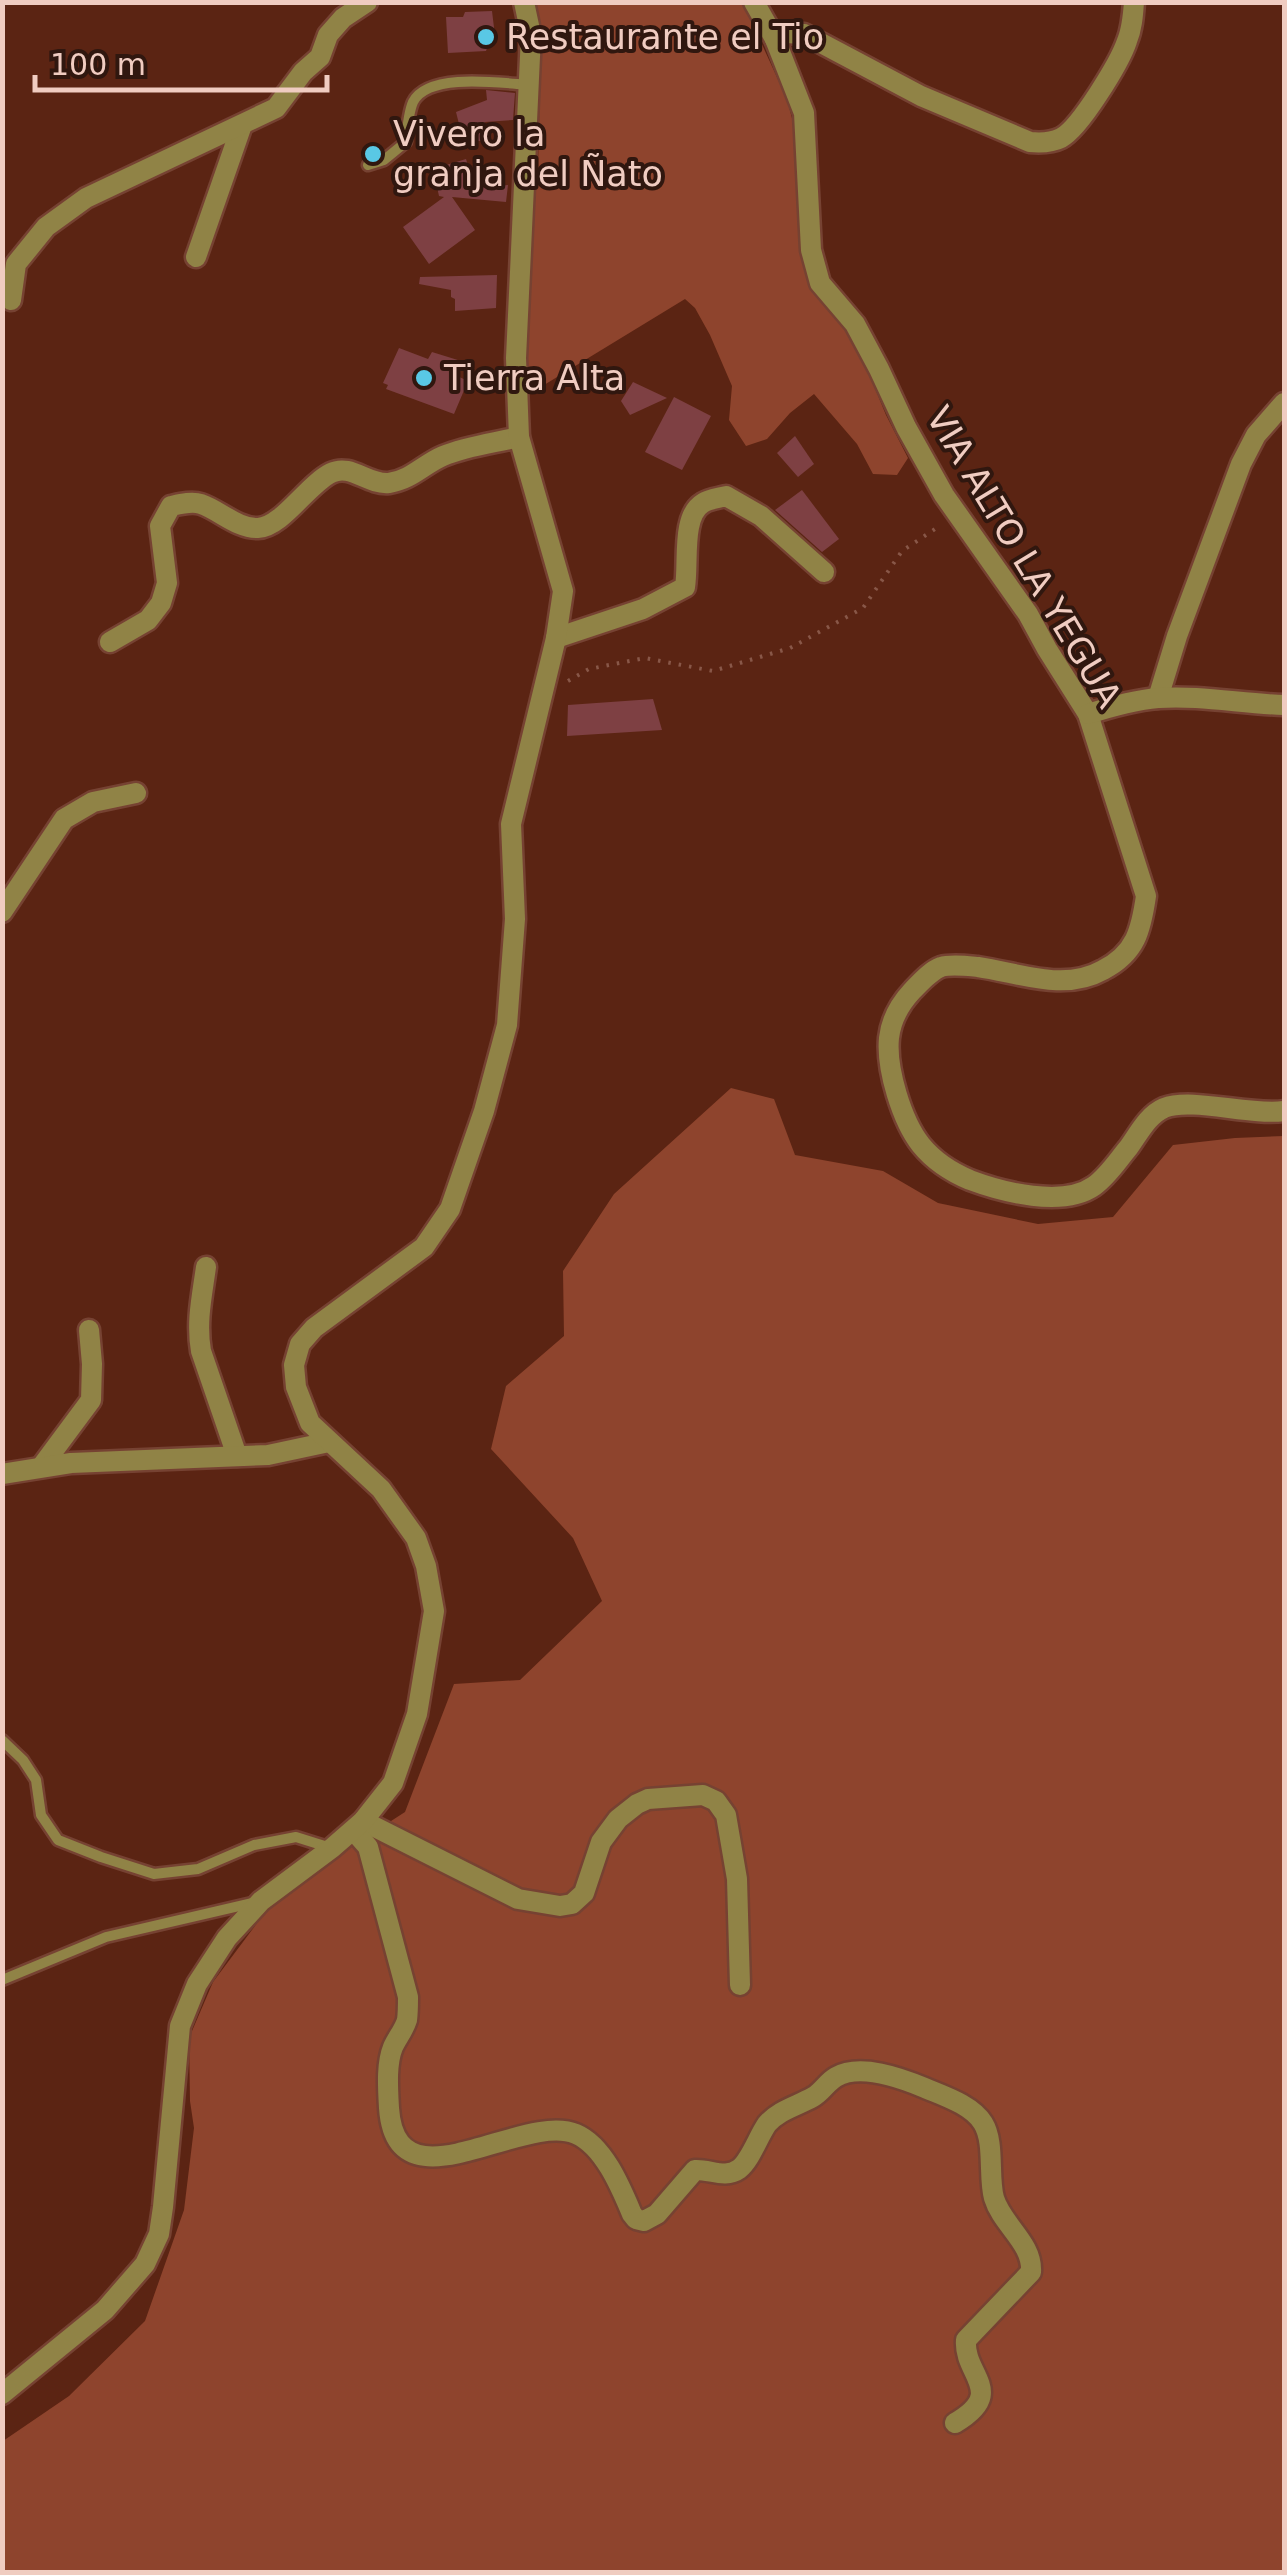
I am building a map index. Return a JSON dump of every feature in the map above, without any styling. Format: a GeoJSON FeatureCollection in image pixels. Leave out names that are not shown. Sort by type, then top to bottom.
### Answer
{"type":"FeatureCollection","features":[{"type":"Feature","properties":{"kind":"street"},"geometry":{"type":"LineString","coordinates":[[11,300],[16,264],[46,226],[86,198],[276,108],[303,72],[320,57],[328,35],[343,18],[367,2]]}},
{"type":"Feature","properties":{"kind":"street"},"geometry":{"type":"LineString","coordinates":[[2,2394],[105,2310],[145,2264],[159,2234],[163,2207],[180,2026],[197,1984],[227,1938],[261,1901],[358,1826],[393,1783],[416,1714],[434,1611],[426,1566],[416,1538],[381,1489],[310,1424],[296,1387],[294,1365],[300,1344],[314,1328],[424,1247],[450,1210],[484,1111],[507,1025],[515,919],[511,824],[556,638],[563,591],[518,437],[516,358],[531,35],[524,2]]}},
{"type":"Feature","properties":{"kind":"street","name":"VIA ALTO LA YEGUA"},"geometry":{"type":"LineString","coordinates":[[754,2],[775,39],[804,113],[812,250],[820,283],[855,324],[906,428],[958,514],[1028,614],[1088,714],[1146,896],[1136,943],[1114,964],[1088,979],[1062,981],[966,966],[940,968],[919,983],[899,1005],[889,1037],[892,1076],[904,1113],[921,1145],[950,1172],[984,1185],[1050,1197],[1078,1195],[1095,1186],[1150,1118],[1164,1108],[1206,1105],[1257,1112],[1284,1111]]}},
{"type":"Feature","properties":{"kind":"street"},"geometry":{"type":"LineString","coordinates":[[775,39],[785,34],[804,34],[922,96],[1040,143],[1061,138],[1081,118],[1120,57],[1130,32],[1134,2]]}},
{"type":"Feature","properties":{"kind":"street"},"geometry":{"type":"LineString","coordinates":[[196,257],[242,125]]}},
{"type":"Feature","properties":{"kind":"street"},"geometry":{"type":"LineString","coordinates":[[1158,698],[1241,464],[1256,435],[1284,403]]}},
{"type":"Feature","properties":{"kind":"street"},"geometry":{"type":"LineString","coordinates":[[110,642],[148,620],[161,603],[168,583],[160,526],[171,506],[197,502],[259,528],[272,524],[316,482],[336,470],[356,472],[369,482],[388,483],[412,476],[438,458],[459,450],[518,437]]}},
{"type":"Feature","properties":{"kind":"street"},"geometry":{"type":"LineString","coordinates":[[556,638],[643,608],[685,587],[687,534],[693,511],[704,501],[726,496],[761,516],[824,572]]}},
{"type":"Feature","properties":{"kind":"street"},"geometry":{"type":"LineString","coordinates":[[1088,714],[1158,698],[1284,705]]}},
{"type":"Feature","properties":{"kind":"street"},"geometry":{"type":"LineString","coordinates":[[2,912],[64,818],[94,802],[136,793]]}},
{"type":"Feature","properties":{"kind":"street"},"geometry":{"type":"LineString","coordinates":[[206,1267],[198,1335],[237,1456]]}},
{"type":"Feature","properties":{"kind":"street"},"geometry":{"type":"LineString","coordinates":[[42,1466],[90,1400],[89,1330]]}},
{"type":"Feature","properties":{"kind":"street"},"geometry":{"type":"LineString","coordinates":[[2,1474],[42,1466],[118,1460],[268,1455],[328,1442]]}},
{"type":"Feature","properties":{"kind":"street"},"geometry":{"type":"LineString","coordinates":[[358,1826],[518,1899],[560,1906],[572,1904],[584,1893],[601,1842],[627,1811],[648,1798],[696,1794],[710,1797],[726,1816],[738,1879],[740,1985]]}},
{"type":"Feature","properties":{"kind":"street"},"geometry":{"type":"LineString","coordinates":[[358,1826],[368,1847],[408,1997],[407,2020],[390,2062],[389,2109],[398,2142],[412,2153],[463,2153],[522,2134],[574,2133],[603,2160],[640,2222],[657,2214],[695,2170],[728,2175],[742,2167],[776,2115],[814,2096],[840,2075],[878,2074],[910,2083],[967,2107],[976,2115],[986,2126],[994,2199],[1032,2262],[1031,2272],[1021,2284],[966,2340],[965,2348],[981,2394],[976,2408],[955,2423]]}},
{"type":"Feature","properties":{"kind":"lane"},"geometry":{"type":"LineString","coordinates":[[368,165],[384,160],[406,142],[414,100],[422,92],[464,81],[530,85]]}},
{"type":"Feature","properties":{"kind":"lane"},"geometry":{"type":"LineString","coordinates":[[2,1740],[36,1780],[41,1815],[58,1840],[100,1858],[154,1874],[198,1869],[254,1845],[296,1837],[332,1848]]}},
{"type":"Feature","properties":{"kind":"lane"},"geometry":{"type":"LineString","coordinates":[[2,1980],[106,1938],[261,1901]]}},
{"type":"Feature","properties":{"kind":"path"},"geometry":{"type":"LineString","coordinates":[[540,696],[588,669],[645,658],[713,671],[790,648],[863,608],[902,551],[958,514]]}},
{"type":"Feature","properties":{"kind":"shaded area"},"geometry":{"type":"Polygon","coordinates":[[[533,3],[743,3],[787,99],[794,126],[804,266],[831,309],[849,325],[908,458],[897,475],[873,474],[857,444],[814,394],[767,439],[746,446],[729,420],[732,386],[710,335],[695,308],[685,299],[526,396],[524,356],[538,170],[541,26],[536,22],[533,3]]]}},
{"type":"Feature","properties":{"kind":"shaded area"},"geometry":{"type":"Polygon","coordinates":[[[731,1088],[774,1099],[795,1155],[883,1171],[938,1203],[1038,1224],[1113,1217],[1173,1145],[1284,1136],[1284,2572],[3,2572],[3,2441],[69,2396],[145,2321],[184,2210],[194,2128],[189,2038],[213,1982],[269,1907],[315,1870],[405,1812],[454,1684],[520,1680],[602,1601],[573,1538],[491,1449],[506,1386],[564,1336],[563,1271],[614,1194],[731,1088]]]}},
{"type":"Feature","properties":{"kind":"building"},"geometry":{"type":"Polygon","coordinates":[[[492,11],[496,44],[488,45],[486,51],[448,53],[446,17],[492,11]]]}},
{"type":"Feature","properties":{"kind":"building"},"geometry":{"type":"Polygon","coordinates":[[[486,90],[515,93],[513,120],[485,122],[489,139],[464,144],[456,112],[487,100],[486,90]]]}},
{"type":"Feature","properties":{"kind":"building"},"geometry":{"type":"Polygon","coordinates":[[[466,159],[475,188],[508,185],[506,202],[452,197],[475,230],[429,264],[403,227],[444,197],[439,196],[433,169],[466,159]]]}},
{"type":"Feature","properties":{"kind":"building"},"geometry":{"type":"Polygon","coordinates":[[[497,275],[496,308],[455,311],[451,290],[419,284],[420,277],[497,275]]]}},
{"type":"Feature","properties":{"kind":"building","name":"Tierra Alta"},"geometry":{"type":"Polygon","coordinates":[[[399,348],[428,359],[432,352],[461,361],[455,375],[468,381],[454,414],[386,389],[388,385],[383,383],[399,348]]]}},
{"type":"Feature","properties":{"kind":"building"},"geometry":{"type":"Polygon","coordinates":[[[633,382],[667,398],[630,415],[621,401],[633,382]]]}},
{"type":"Feature","properties":{"kind":"building"},"geometry":{"type":"Polygon","coordinates":[[[674,397],[711,416],[682,470],[645,452],[674,397]]]}},
{"type":"Feature","properties":{"kind":"building"},"geometry":{"type":"Polygon","coordinates":[[[795,436],[814,464],[798,477],[777,453],[795,436]]]}},
{"type":"Feature","properties":{"kind":"building"},"geometry":{"type":"Polygon","coordinates":[[[802,490],[839,539],[822,552],[775,510],[802,490]]]}},
{"type":"Feature","properties":{"kind":"building"},"geometry":{"type":"Polygon","coordinates":[[[653,699],[662,730],[567,736],[568,705],[653,699]]]}},
{"type":"Feature","properties":{"kind":"place","name":"Restaurante el Tio"},"geometry":{"type":"Point","coordinates":[486,37]}},
{"type":"Feature","properties":{"kind":"place","name":"Vivero la granja del Ñato"},"geometry":{"type":"Point","coordinates":[373,154]}},
{"type":"Feature","properties":{"kind":"place","name":"Tierra Alta"},"geometry":{"type":"Point","coordinates":[424,378]}}]}
